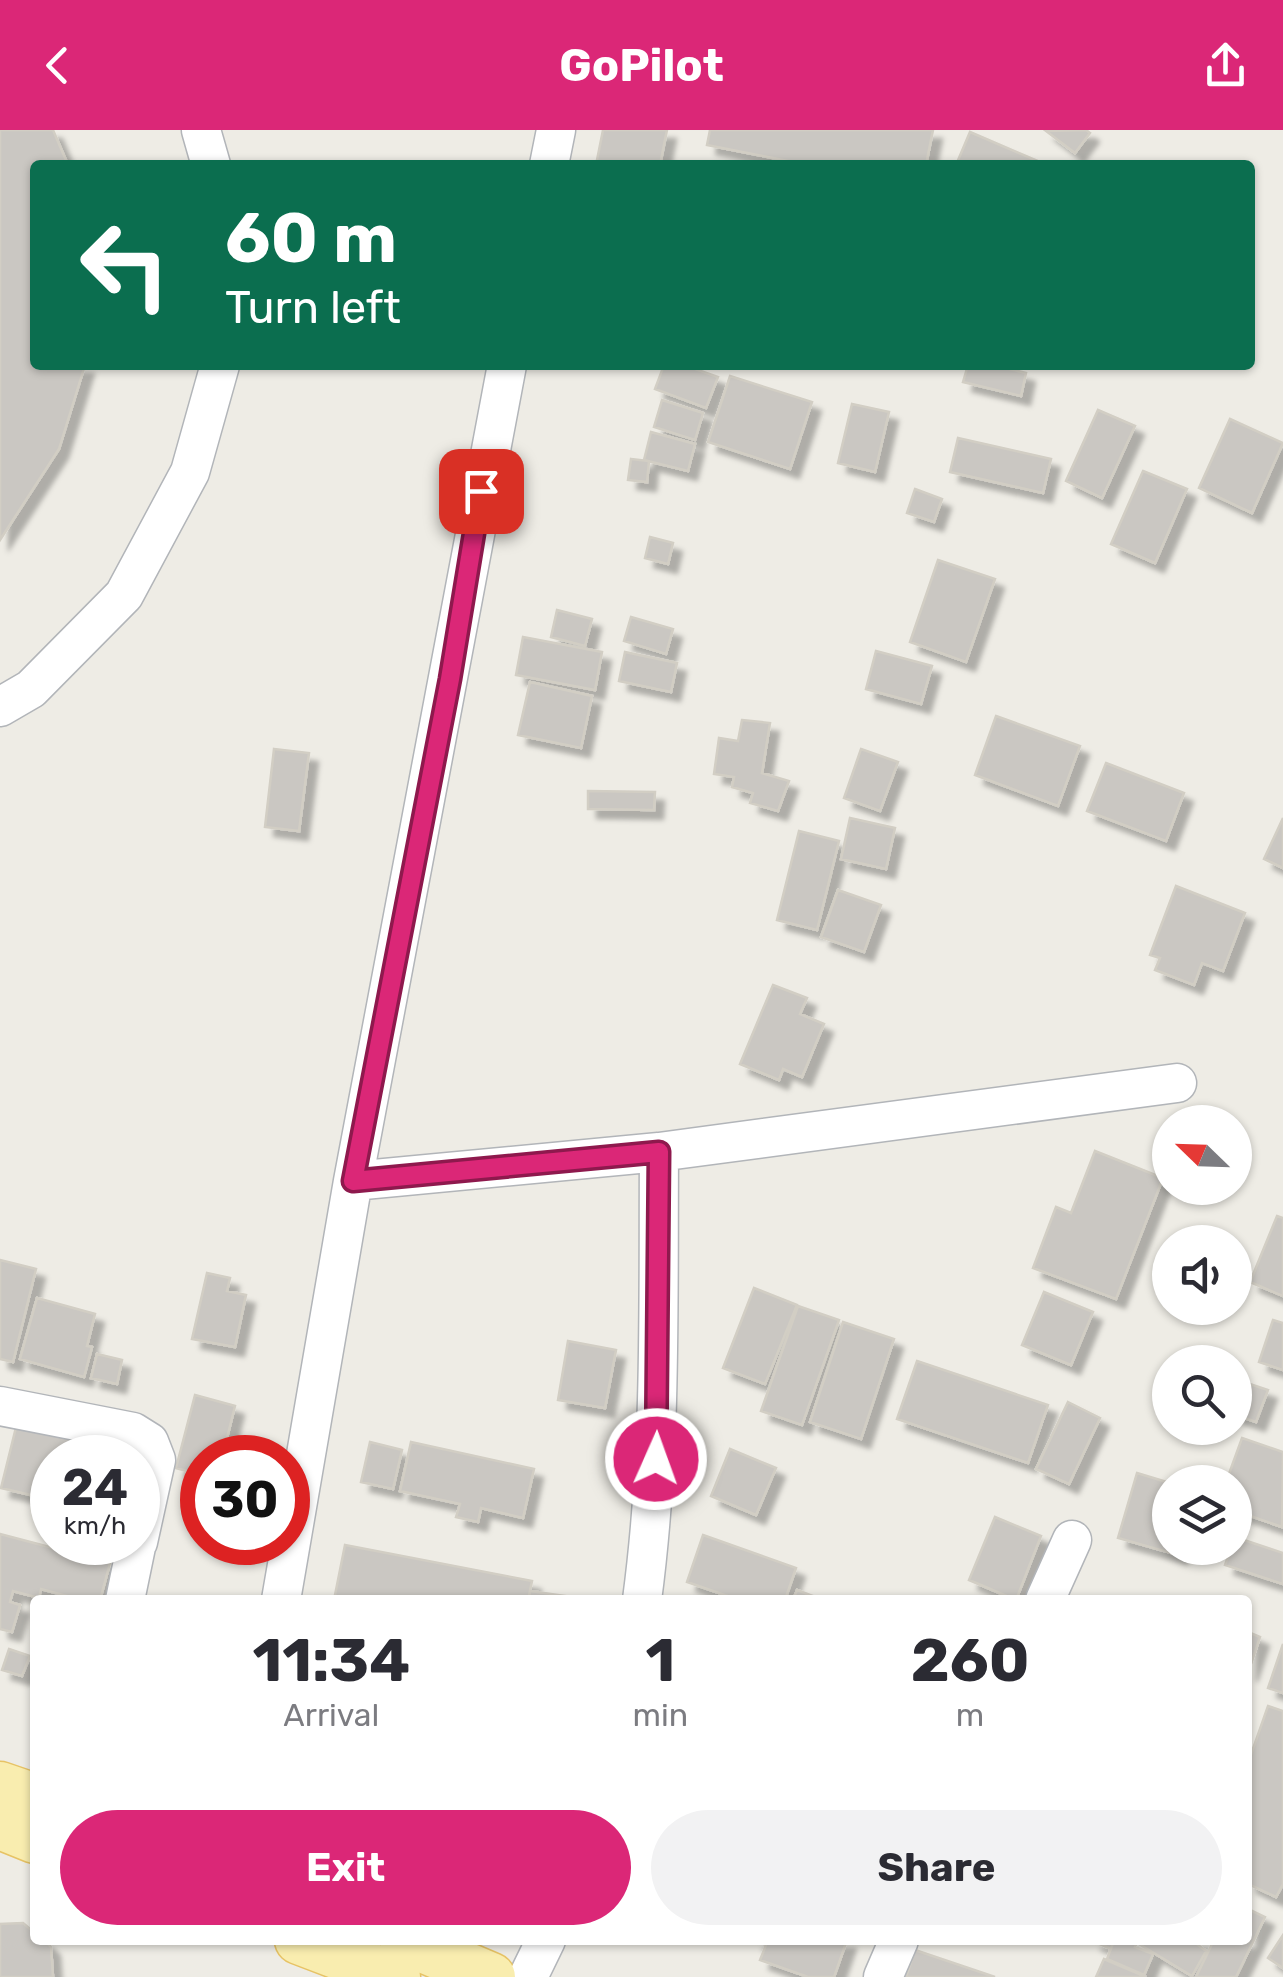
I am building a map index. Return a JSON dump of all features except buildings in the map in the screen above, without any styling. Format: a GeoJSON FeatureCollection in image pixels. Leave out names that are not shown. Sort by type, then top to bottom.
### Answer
{"type":"FeatureCollection","features":[{"type":"Feature","properties":{"kind":"main road"},"geometry":{"type":"LineString","coordinates":[[0,1786],[30,1796]]}},
{"type":"Feature","properties":{"kind":"main road"},"geometry":{"type":"LineString","coordinates":[[0,1826],[30,1837]]}},
{"type":"Feature","properties":{"kind":"main road"},"geometry":{"type":"LineString","coordinates":[[312,1945],[396,1977]]}},
{"type":"Feature","properties":{"kind":"main road"},"geometry":{"type":"LineString","coordinates":[[416,1945],[492,1977]]}},
{"type":"Feature","properties":{"kind":"street"},"geometry":{"type":"LineString","coordinates":[[200,130],[209,160]]}},
{"type":"Feature","properties":{"kind":"street"},"geometry":{"type":"LineString","coordinates":[[549,160],[556,130]]}},
{"type":"Feature","properties":{"kind":"street"},"geometry":{"type":"LineString","coordinates":[[0,707],[30,689],[124,595],[190,472],[219,370]]}},
{"type":"Feature","properties":{"kind":"street"},"geometry":{"type":"LineString","coordinates":[[282,1595],[353,1181],[506,370]]}},
{"type":"Feature","properties":{"kind":"street"},"geometry":{"type":"LineString","coordinates":[[353,1181],[659,1152],[1176,1083]]}},
{"type":"Feature","properties":{"kind":"street"},"geometry":{"type":"LineString","coordinates":[[643,1595],[652,1526],[658,1426],[659,1152]]}},
{"type":"Feature","properties":{"kind":"street"},"geometry":{"type":"LineString","coordinates":[[0,1406],[138,1435]]}},
{"type":"Feature","properties":{"kind":"street"},"geometry":{"type":"LineString","coordinates":[[1048,1595],[1072,1540]]}},
{"type":"Feature","properties":{"kind":"street"},"geometry":{"type":"LineString","coordinates":[[125,1595],[132,1565]]}},
{"type":"Feature","properties":{"kind":"street"},"geometry":{"type":"LineString","coordinates":[[528,1977],[544,1945]]}},
{"type":"Feature","properties":{"kind":"street"},"geometry":{"type":"LineString","coordinates":[[883,1977],[897,1945]]}},
{"type":"Feature","properties":{"kind":"route"},"geometry":{"type":"LineString","coordinates":[[481,491],[450,679],[353,1181],[659,1152],[656,1459]]}}]}
